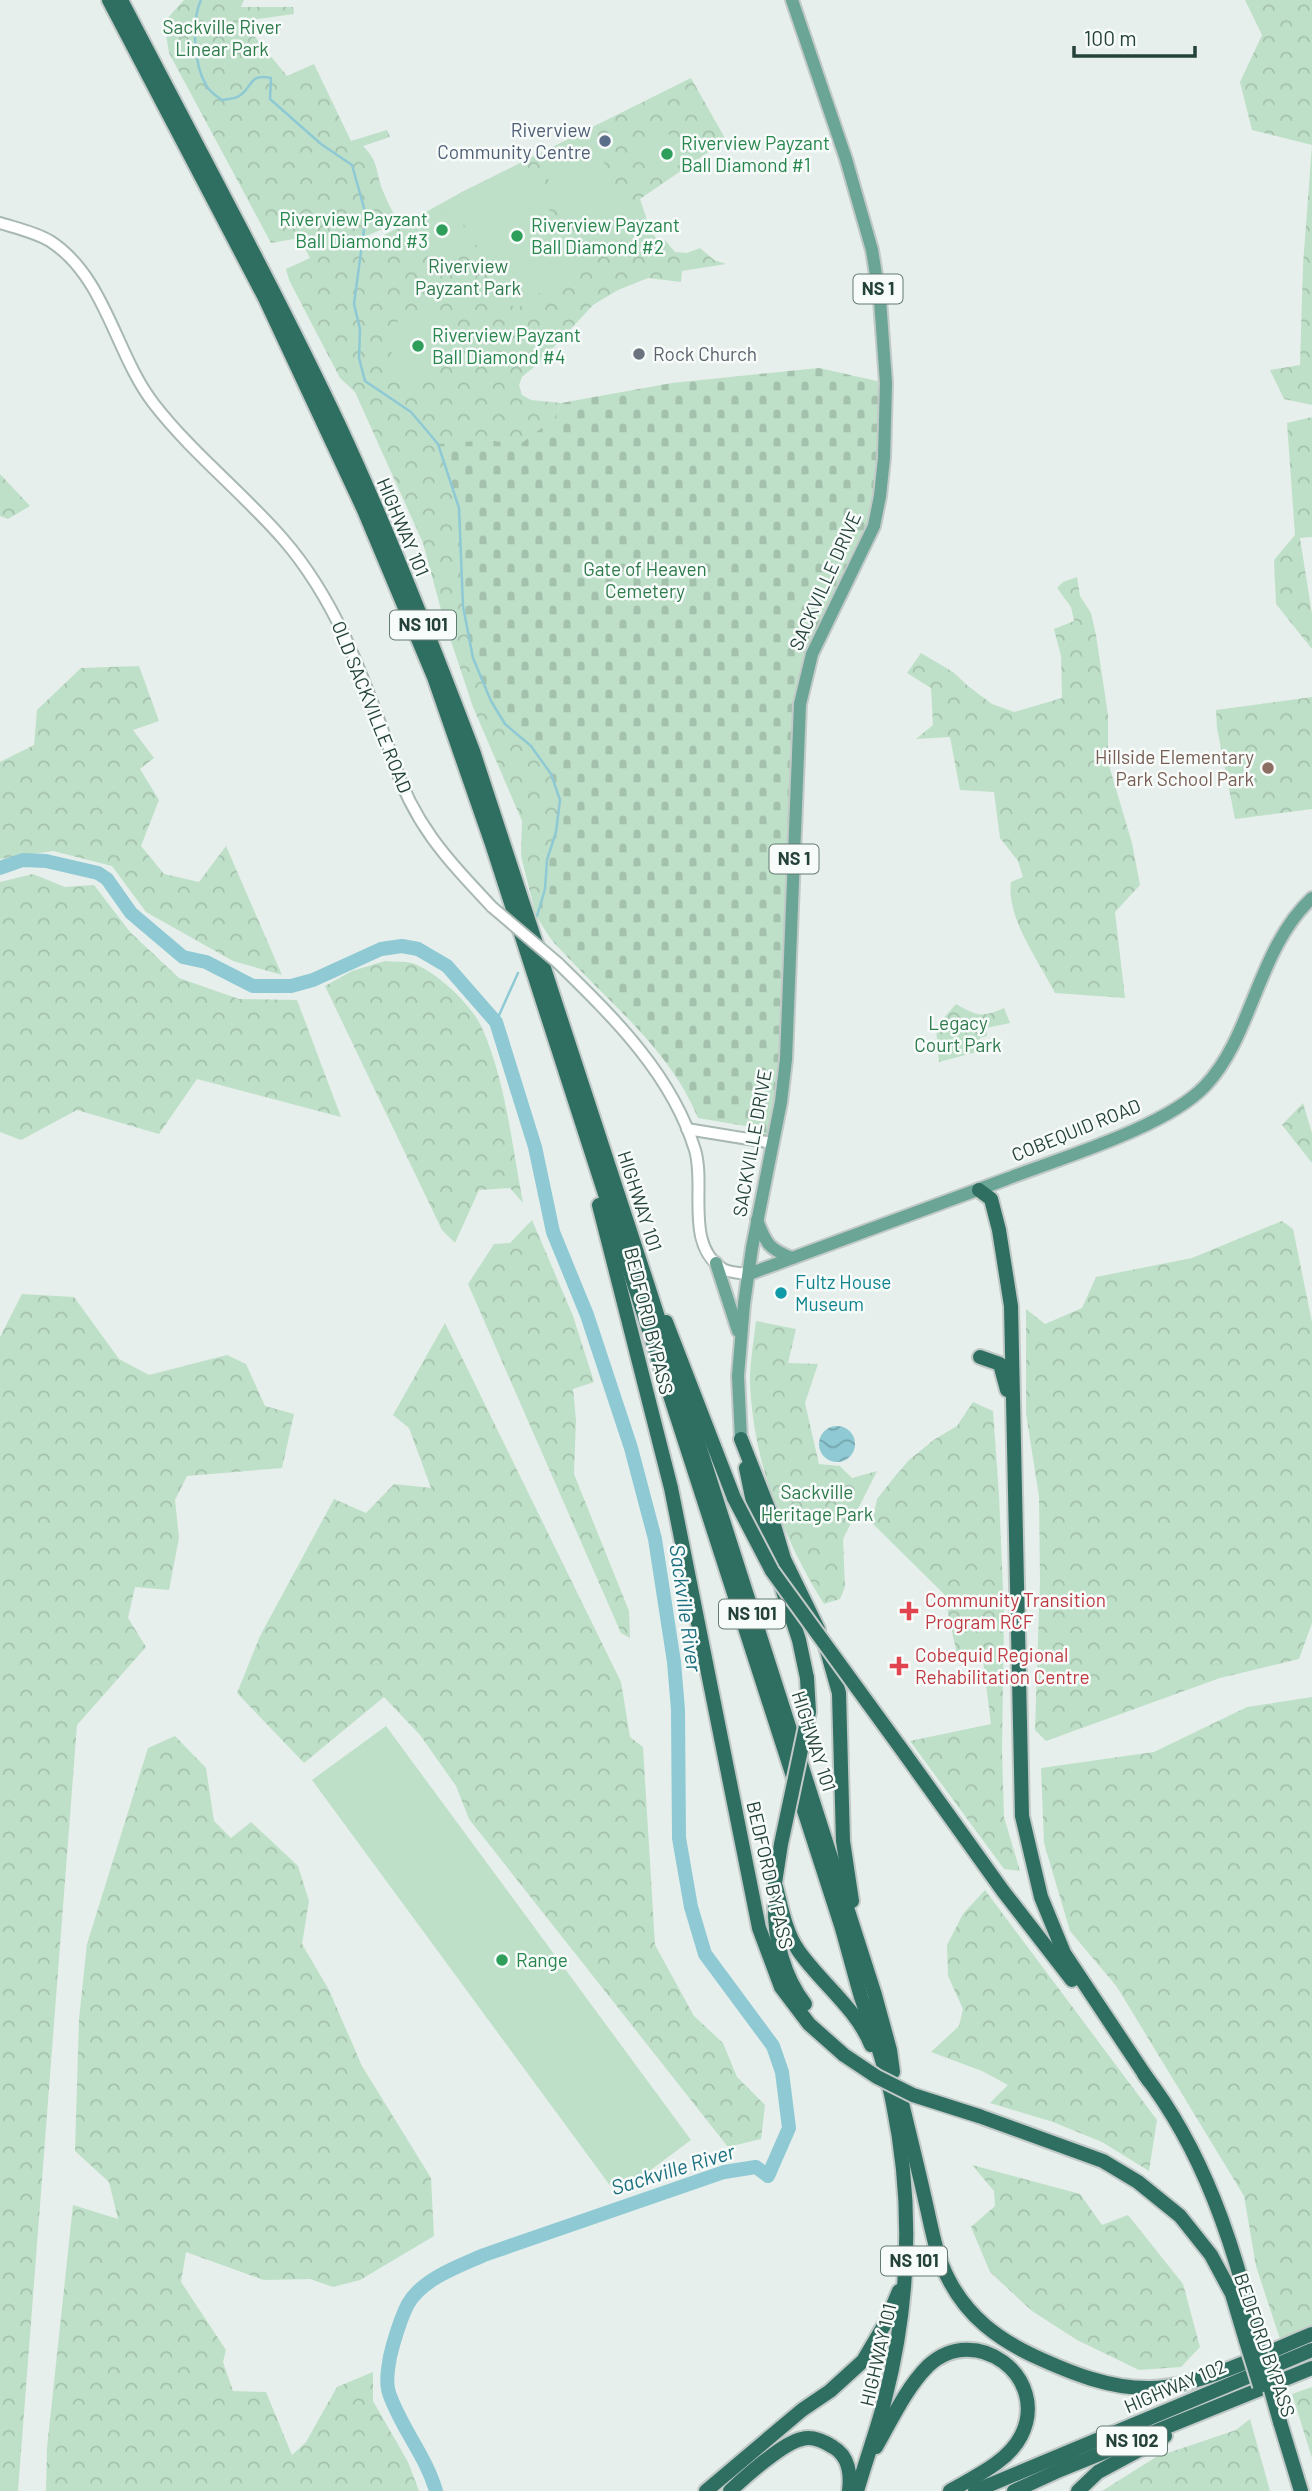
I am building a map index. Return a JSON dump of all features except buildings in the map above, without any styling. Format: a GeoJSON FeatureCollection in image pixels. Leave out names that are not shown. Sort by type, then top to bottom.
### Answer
{"type":"FeatureCollection","features":[{"type":"Feature","properties":{"kind":"highway","name":"HIGHWAY 101"},"geometry":{"type":"LineString","coordinates":[[109,0],[265,298],[364,510],[434,677],[563,1061],[841,1925],[893,2103],[905,2186],[907,2270],[901,2317],[889,2384],[857,2491]]}},
{"type":"Feature","properties":{"kind":"highway","name":"HIGHWAY 101"},"geometry":{"type":"LineString","coordinates":[[121,0],[275,296],[339,426],[443,672],[473,751],[647,1283],[890,2050],[915,2214],[913,2268],[908,2323],[893,2388],[882,2424],[864,2466]]}},
{"type":"Feature","properties":{"kind":"highway","name":"BEDFORD BYPASS"},"geometry":{"type":"LineString","coordinates":[[563,1061],[671,1488],[759,1928],[781,1987],[809,2024],[844,2055],[877,2077],[913,2095],[1103,2161],[1138,2182],[1180,2216],[1211,2255],[1232,2294],[1251,2339],[1276,2423],[1292,2491]]}},
{"type":"Feature","properties":{"kind":"highway"},"geometry":{"type":"LineString","coordinates":[[979,1190],[990,1199],[999,1230],[1011,1306],[1022,1816],[1041,1897],[1064,1953],[1149,2081]]}},
{"type":"Feature","properties":{"kind":"highway","name":"BEDFORD BYPASS"},"geometry":{"type":"LineString","coordinates":[[647,1283],[662,1310],[734,1498],[772,1571],[1003,1891],[1149,2081],[1194,2154],[1216,2202],[1246,2296],[1251,2339]]}},
{"type":"Feature","properties":{"kind":"highway"},"geometry":{"type":"LineString","coordinates":[[980,1357],[1000,1364],[1013,1419]]}},
{"type":"Feature","properties":{"kind":"highway"},"geometry":{"type":"LineString","coordinates":[[741,1439],[753,1503],[799,1640],[807,1678],[809,1712],[781,1844],[775,1883],[774,1917],[786,1973],[800,1998],[844,2055]]}},
{"type":"Feature","properties":{"kind":"highway"},"geometry":{"type":"LineString","coordinates":[[741,1439],[762,1489],[784,1559],[826,1647],[839,1693],[843,1841],[858,1944]]}},
{"type":"Feature","properties":{"kind":"highway"},"geometry":{"type":"LineString","coordinates":[[775,1883],[784,1917],[797,1948],[868,2038],[893,2103]]}},
{"type":"Feature","properties":{"kind":"highway"},"geometry":{"type":"LineString","coordinates":[[890,2050],[938,2256],[949,2281],[966,2307],[987,2329],[1007,2343],[1065,2370],[1102,2382],[1150,2388],[1188,2382],[1312,2334]]}},
{"type":"Feature","properties":{"kind":"highway"},"geometry":{"type":"LineString","coordinates":[[706,2491],[863,2361],[886,2322],[907,2270]]}},
{"type":"Feature","properties":{"kind":"highway"},"geometry":{"type":"LineString","coordinates":[[864,2466],[908,2394],[929,2366],[952,2351],[976,2350],[1002,2361],[1020,2379],[1030,2410],[1021,2437],[994,2466],[950,2491]]}},
{"type":"Feature","properties":{"kind":"highway","name":"HIGHWAY 102"},"geometry":{"type":"LineString","coordinates":[[975,2491],[1312,2350]]}},
{"type":"Feature","properties":{"kind":"highway","name":"HIGHWAY 102"},"geometry":{"type":"LineString","coordinates":[[1014,2491],[1312,2368]]}},
{"type":"Feature","properties":{"kind":"highway"},"geometry":{"type":"LineString","coordinates":[[1078,2491],[1108,2466],[1251,2392]]}},
{"type":"Feature","properties":{"kind":"highway","name":"BEDFORD BYPASS"},"geometry":{"type":"LineString","coordinates":[[1276,2423],[1301,2491]]}},
{"type":"Feature","properties":{"kind":"highway"},"geometry":{"type":"LineString","coordinates":[[730,2491],[789,2444],[804,2438],[821,2441],[837,2449],[846,2461],[851,2477],[849,2491]]}},
{"type":"Feature","properties":{"kind":"main road","name":"SACKVILLE DRIVE"},"geometry":{"type":"LineString","coordinates":[[741,1439],[738,1376],[740,1338],[757,1220],[786,1059],[800,704],[812,654],[874,526],[880,496],[886,418],[885,346],[875,266],[846,159],[792,0]]}},
{"type":"Feature","properties":{"kind":"main road","name":"COBEQUID ROAD"},"geometry":{"type":"LineString","coordinates":[[749,1274],[979,1190],[1140,1127],[1188,1102],[1217,1073],[1273,952],[1303,906],[1312,898]]}},
{"type":"Feature","properties":{"kind":"main road"},"geometry":{"type":"LineString","coordinates":[[757,1220],[765,1242],[775,1252],[792,1258]]}},
{"type":"Feature","properties":{"kind":"main road"},"geometry":{"type":"LineString","coordinates":[[716,1263],[740,1338]]}},
{"type":"Feature","properties":{"kind":"street","name":"OLD SACKVILLE ROAD"},"geometry":{"type":"LineString","coordinates":[[0,223],[48,239],[74,259],[103,308],[127,362],[154,404],[263,517],[303,564],[336,616],[348,642],[388,745],[396,775],[423,829],[492,907],[558,963],[625,1030],[643,1053],[674,1102],[699,1163],[702,1241],[716,1263]]}},
{"type":"Feature","properties":{"kind":"street"},"geometry":{"type":"LineString","coordinates":[[687,1129],[773,1143]]}},
{"type":"Feature","properties":{"kind":"street"},"geometry":{"type":"LineString","coordinates":[[716,1263],[726,1271],[749,1274]]}},
{"type":"Feature","properties":{"kind":"green space"},"geometry":{"type":"Polygon","coordinates":[[[184,0],[244,0],[241,7],[293,7],[294,14],[242,21],[287,76],[314,64],[351,141],[387,130],[390,137],[363,146],[375,163],[385,195],[398,222],[360,239],[363,247],[460,193],[691,78],[726,140],[640,199],[651,232],[658,240],[664,239],[675,252],[687,253],[700,248],[714,260],[726,264],[682,271],[681,282],[648,278],[618,290],[593,305],[539,363],[522,377],[519,385],[522,395],[531,400],[561,403],[554,419],[519,446],[489,440],[448,477],[459,508],[463,606],[505,724],[531,746],[551,774],[560,800],[556,832],[547,860],[545,889],[536,916],[521,856],[522,821],[473,707],[443,617],[423,543],[355,392],[340,378],[289,280],[286,269],[310,258],[300,238],[271,243],[169,53],[164,22],[184,0]]]}},
{"type":"Feature","properties":{"kind":"green space"},"geometry":{"type":"Polygon","coordinates":[[[1245,0],[1312,0],[1312,145],[1252,130],[1240,82],[1262,35],[1245,0]]]}},
{"type":"Feature","properties":{"kind":"green space","name":"Riverview Payzant Ball Diamond #1"},"geometry":{"type":"Polygon","coordinates":[[[666,133],[680,139],[686,151],[683,162],[668,173],[657,170],[648,147],[652,138],[666,133]]]}},
{"type":"Feature","properties":{"kind":"green space"},"geometry":{"type":"Polygon","coordinates":[[[592,139],[633,219],[582,245],[541,165],[592,139]]]}},
{"type":"Feature","properties":{"kind":"green space"},"geometry":{"type":"Polygon","coordinates":[[[1312,145],[1312,405],[1284,399],[1270,370],[1300,365],[1303,265],[1312,145]]]}},
{"type":"Feature","properties":{"kind":"green space","name":"Riverview Payzant Ball Diamond #2"},"geometry":{"type":"Polygon","coordinates":[[[525,162],[578,266],[515,310],[453,206],[460,193],[525,162]]]}},
{"type":"Feature","properties":{"kind":"green space","name":"Riverview Payzant Ball Diamond #3"},"geometry":{"type":"Polygon","coordinates":[[[447,208],[453,210],[466,235],[461,248],[444,254],[426,248],[420,232],[425,219],[447,208]]]}},
{"type":"Feature","properties":{"kind":"green space","name":"Riverview Payzant Ball Diamond #4"},"geometry":{"type":"Polygon","coordinates":[[[415,313],[431,318],[438,324],[447,337],[448,345],[441,362],[413,381],[397,373],[388,339],[397,322],[415,313]]]}},
{"type":"Feature","properties":{"kind":"green space","name":"Gate of Heaven Cemetery"},"geometry":{"type":"Polygon","coordinates":[[[819,368],[886,383],[880,496],[826,624],[800,704],[794,891],[773,1144],[751,1127],[698,1118],[686,1093],[654,1048],[555,943],[536,916],[545,889],[547,860],[556,832],[560,800],[551,774],[531,746],[505,724],[491,701],[473,658],[463,606],[459,508],[438,444],[489,440],[519,445],[554,419],[561,403],[672,383],[819,368]]]}},
{"type":"Feature","properties":{"kind":"green space"},"geometry":{"type":"Polygon","coordinates":[[[1312,417],[1312,537],[1300,538],[1312,614],[1312,649],[1276,604],[1274,560],[1295,535],[1287,423],[1312,417]]]}},
{"type":"Feature","properties":{"kind":"green space"},"geometry":{"type":"Polygon","coordinates":[[[0,474],[30,506],[8,519],[0,516],[0,474]]]}},
{"type":"Feature","properties":{"kind":"green space"},"geometry":{"type":"Polygon","coordinates":[[[1077,577],[1080,596],[1091,613],[1096,635],[1108,715],[1108,762],[1132,843],[1140,885],[1115,912],[1125,998],[1055,993],[1025,939],[1014,910],[1011,882],[1023,877],[1018,861],[1000,838],[994,792],[960,790],[950,737],[916,739],[933,725],[931,688],[907,673],[921,653],[953,672],[992,704],[1014,712],[1062,698],[1061,656],[1054,629],[1074,621],[1071,607],[1057,588],[1063,582],[1077,577]]]}},
{"type":"Feature","properties":{"kind":"green space"},"geometry":{"type":"Polygon","coordinates":[[[139,666],[159,721],[133,730],[154,758],[140,769],[159,800],[141,846],[164,874],[199,882],[226,846],[282,975],[233,961],[146,912],[112,866],[53,851],[0,859],[0,762],[34,745],[37,710],[81,668],[139,666]]]}},
{"type":"Feature","properties":{"kind":"green space","name":"Hillside Elementary Park School Park"},"geometry":{"type":"Polygon","coordinates":[[[1312,697],[1312,809],[1235,819],[1217,728],[1216,710],[1312,697]]]}},
{"type":"Feature","properties":{"kind":"green space"},"geometry":{"type":"Polygon","coordinates":[[[33,874],[65,887],[94,885],[130,932],[179,978],[239,999],[297,1000],[341,1117],[197,1079],[159,1134],[77,1110],[21,1140],[0,1132],[0,882],[33,874]]]}},
{"type":"Feature","properties":{"kind":"green space"},"geometry":{"type":"Polygon","coordinates":[[[385,961],[409,962],[421,967],[462,999],[482,1028],[503,1092],[523,1203],[510,1188],[479,1190],[455,1243],[442,1230],[325,986],[352,971],[385,961]]]}},
{"type":"Feature","properties":{"kind":"green space","name":"Legacy Court Park"},"geometry":{"type":"Polygon","coordinates":[[[956,1004],[980,1014],[1004,1008],[1010,1023],[986,1028],[987,1036],[980,1038],[984,1050],[939,1062],[936,1027],[956,1004]]]}},
{"type":"Feature","properties":{"kind":"green space"},"geometry":{"type":"Polygon","coordinates":[[[1303,1103],[1312,1133],[1312,1163],[1282,1125],[1303,1103]]]}},
{"type":"Feature","properties":{"kind":"green space"},"geometry":{"type":"Polygon","coordinates":[[[532,1220],[573,1316],[594,1382],[573,1389],[576,1420],[574,1474],[629,1611],[630,1638],[621,1633],[468,1284],[494,1244],[510,1243],[532,1220]]]}},
{"type":"Feature","properties":{"kind":"green space"},"geometry":{"type":"Polygon","coordinates":[[[1282,1221],[1293,1229],[1312,1322],[1312,1623],[1299,1659],[1220,1678],[1046,1741],[1035,1730],[1040,1581],[1039,1497],[1026,1413],[1026,1309],[1045,1324],[1082,1308],[1096,1277],[1192,1258],[1282,1221]]]}},
{"type":"Feature","properties":{"kind":"green space"},"geometry":{"type":"Polygon","coordinates":[[[22,1294],[74,1297],[119,1359],[149,1375],[227,1355],[246,1364],[265,1406],[294,1414],[282,1468],[187,1476],[175,1500],[179,1538],[169,1590],[135,1587],[128,1618],[146,1647],[77,1725],[18,2491],[0,2491],[0,1337],[22,1294]]]}},
{"type":"Feature","properties":{"kind":"green space","name":"Sackville Heritage Park"},"geometry":{"type":"Polygon","coordinates":[[[756,1321],[796,1329],[788,1363],[818,1364],[805,1403],[819,1464],[840,1466],[852,1478],[877,1471],[843,1539],[845,1587],[840,1599],[824,1604],[795,1553],[763,1468],[752,1409],[750,1380],[756,1321]]]}},
{"type":"Feature","properties":{"kind":"green space"},"geometry":{"type":"Polygon","coordinates":[[[445,1323],[621,1682],[630,1737],[643,1747],[655,1945],[694,2016],[723,2043],[737,2077],[765,2105],[761,2139],[728,2147],[469,1819],[456,1786],[420,1735],[384,1697],[304,1763],[237,1693],[260,1636],[334,1499],[366,1513],[394,1484],[431,1488],[409,1428],[393,1415],[445,1323]]]}},
{"type":"Feature","properties":{"kind":"green space"},"geometry":{"type":"Polygon","coordinates":[[[973,1402],[993,1411],[1004,1614],[1004,1817],[1020,1871],[1004,1869],[910,1741],[991,1724],[983,1660],[959,1664],[944,1594],[872,1523],[877,1499],[892,1480],[909,1460],[935,1439],[957,1426],[973,1402]]]}},
{"type":"Feature","properties":{"kind":"green space"},"geometry":{"type":"Polygon","coordinates":[[[1312,1697],[1312,2326],[1280,2339],[1256,2266],[1244,2196],[1117,1987],[1070,1931],[1044,1843],[1041,1768],[1154,1752],[1247,1707],[1312,1697]]]}},
{"type":"Feature","properties":{"kind":"green space","name":"Range"},"geometry":{"type":"Polygon","coordinates":[[[386,1726],[691,2140],[617,2195],[312,1780],[386,1726]]]}},
{"type":"Feature","properties":{"kind":"green space"},"geometry":{"type":"Polygon","coordinates":[[[175,1736],[206,1768],[214,1821],[231,1838],[251,1822],[298,1866],[309,1901],[302,1944],[329,1990],[362,2066],[431,2178],[434,2236],[360,2280],[333,2287],[310,2279],[264,2280],[186,2252],[181,2282],[226,2350],[223,2362],[233,2391],[266,2392],[292,2455],[306,2442],[337,2387],[373,2372],[373,2401],[408,2462],[419,2491],[46,2491],[47,2448],[73,2205],[118,2219],[109,2182],[75,2151],[79,2019],[87,1944],[148,1748],[175,1736]]]}},
{"type":"Feature","properties":{"kind":"green space"},"geometry":{"type":"Polygon","coordinates":[[[985,1890],[1157,2120],[1149,2171],[1102,2142],[1053,2122],[990,2103],[1008,2085],[982,2071],[931,2052],[959,2026],[963,2009],[948,1976],[947,1945],[963,1914],[985,1890]]]}},
{"type":"Feature","properties":{"kind":"green space"},"geometry":{"type":"Polygon","coordinates":[[[972,2165],[1080,2194],[1102,2225],[1128,2215],[1183,2284],[1200,2347],[1181,2367],[1139,2370],[1077,2340],[1032,2311],[990,2272],[971,2227],[995,2206],[994,2191],[972,2165]]]}},
{"type":"Feature","properties":{"kind":"green space"},"geometry":{"type":"Polygon","coordinates":[[[1312,2387],[1312,2458],[1292,2394],[1312,2387]]]}},
{"type":"Feature","properties":{"kind":"green space"},"geometry":{"type":"Polygon","coordinates":[[[1250,2419],[1270,2491],[1102,2491],[1156,2457],[1236,2430],[1250,2419]]]}},
{"type":"Feature","properties":{"kind":"water"},"geometry":{"type":"Polygon","coordinates":[[[837,1426],[849,1432],[855,1444],[849,1456],[837,1462],[825,1456],[819,1444],[825,1432],[837,1426]]]}},
{"type":"Feature","properties":{"kind":"waterway"},"geometry":{"type":"LineString","coordinates":[[201,0],[196,19],[195,43],[202,76],[209,89],[222,100],[237,97],[254,79],[271,78],[270,99],[321,144],[352,165],[366,215],[354,304],[360,329],[359,358],[365,381],[411,412],[438,444],[459,508],[463,606],[473,658],[491,701],[505,724],[531,746],[551,774],[560,800],[556,832],[547,860],[545,889],[537,916]]}},
{"type":"Feature","properties":{"kind":"waterway","name":"Sackville River"},"geometry":{"type":"LineString","coordinates":[[0,868],[23,860],[46,861],[98,873],[107,879],[131,913],[183,957],[206,962],[253,986],[291,986],[313,980],[381,949],[402,946],[418,949],[447,966],[496,1022],[535,1147],[553,1232],[587,1315],[631,1448],[655,1539],[674,1662],[678,1710],[679,1838],[691,1907],[705,1954],[773,2046],[782,2072],[789,2128],[768,2176],[756,2167],[724,2172],[484,2255],[442,2274],[414,2295],[403,2314],[393,2345],[387,2382],[394,2406],[432,2478],[436,2491]]}},
{"type":"Feature","properties":{"kind":"waterway"},"geometry":{"type":"LineString","coordinates":[[496,1022],[518,973]]}},
{"type":"Feature","properties":{"kind":"place","name":"Riverview Community Centre"},"geometry":{"type":"Point","coordinates":[605,141]}},
{"type":"Feature","properties":{"kind":"place","name":"Riverview Payzant Ball Diamond #1"},"geometry":{"type":"Point","coordinates":[667,154]}},
{"type":"Feature","properties":{"kind":"place","name":"Riverview Payzant Ball Diamond #3"},"geometry":{"type":"Point","coordinates":[442,230]}},
{"type":"Feature","properties":{"kind":"place","name":"Riverview Payzant Ball Diamond #2"},"geometry":{"type":"Point","coordinates":[517,236]}},
{"type":"Feature","properties":{"kind":"place","name":"Riverview Payzant Ball Diamond #4"},"geometry":{"type":"Point","coordinates":[418,346]}},
{"type":"Feature","properties":{"kind":"place","name":"Rock Church"},"geometry":{"type":"Point","coordinates":[639,354]}},
{"type":"Feature","properties":{"kind":"place","name":"Hillside Elementary Park School Park"},"geometry":{"type":"Point","coordinates":[1268,768]}},
{"type":"Feature","properties":{"kind":"place","name":"Fultz House Museum"},"geometry":{"type":"Point","coordinates":[781,1293]}},
{"type":"Feature","properties":{"kind":"place","name":"Community Transition Program RCF"},"geometry":{"type":"Point","coordinates":[909,1611]}},
{"type":"Feature","properties":{"kind":"place","name":"Cobequid Regional Rehabilitation Centre"},"geometry":{"type":"Point","coordinates":[899,1666]}},
{"type":"Feature","properties":{"kind":"place","name":"Range"},"geometry":{"type":"Point","coordinates":[502,1960]}},
{"type":"Feature","properties":{"kind":"park label","name":"Sackville River Linear Park"},"geometry":{"type":"Point","coordinates":[222,38]}},
{"type":"Feature","properties":{"kind":"park label","name":"Riverview Payzant Park"},"geometry":{"type":"Point","coordinates":[468,277]}}]}
